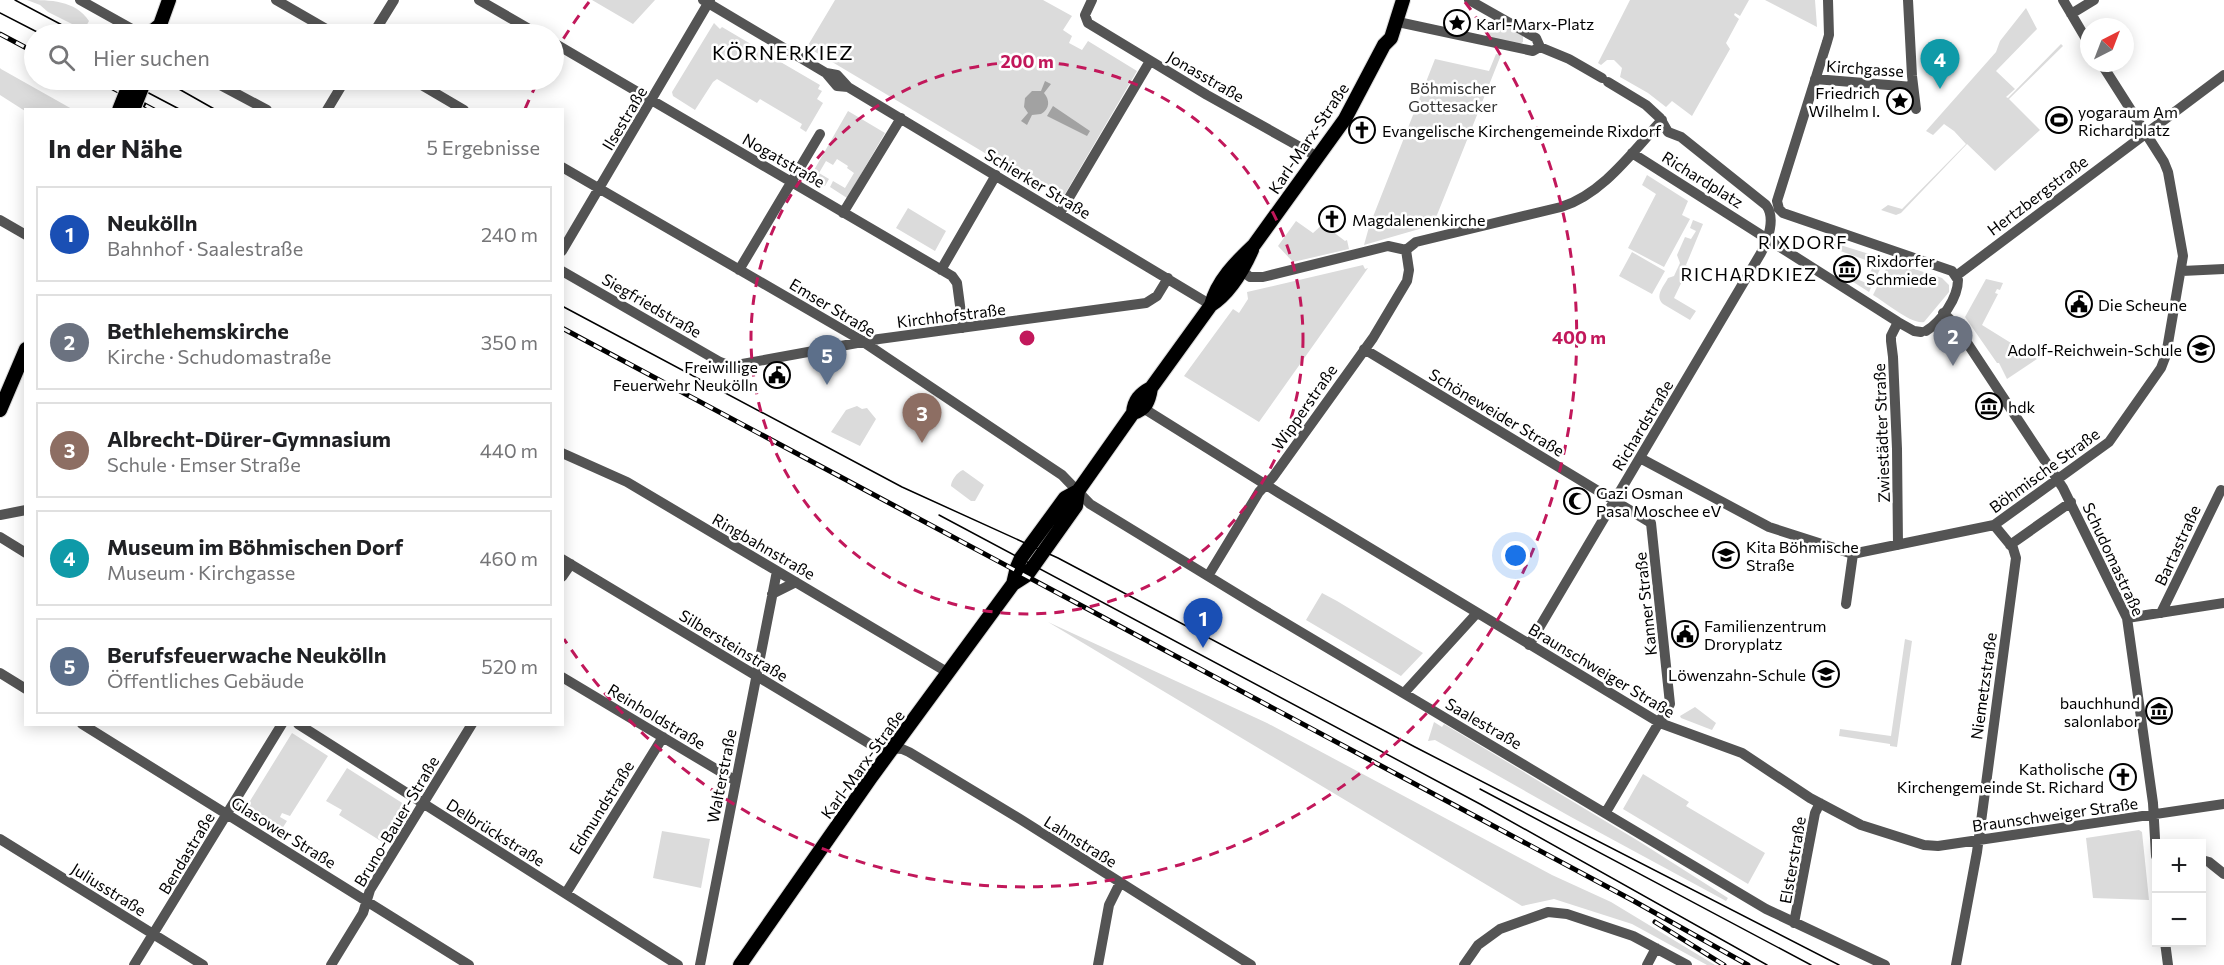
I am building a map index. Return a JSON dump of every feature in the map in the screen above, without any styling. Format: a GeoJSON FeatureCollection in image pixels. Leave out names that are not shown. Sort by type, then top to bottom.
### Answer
{"type":"FeatureCollection","features":[{"type":"Feature","properties":{"kind":"main road"},"geometry":{"type":"LineString","coordinates":[[162,24],[170,0]]}},
{"type":"Feature","properties":{"kind":"main road","name":"Karl-Marx-Straße"},"geometry":{"type":"LineString","coordinates":[[740,965],[947,672],[1013,584],[1021,558],[1065,498],[1078,491],[1138,410],[1149,400],[1151,388],[1211,305],[1216,290],[1238,260],[1254,245],[1349,113],[1384,45],[1384,33],[1389,21],[1397,18],[1403,0]]}},
{"type":"Feature","properties":{"kind":"main road"},"geometry":{"type":"LineString","coordinates":[[120,108],[127,90]]}},
{"type":"Feature","properties":{"kind":"main road"},"geometry":{"type":"LineString","coordinates":[[134,108],[142,90]]}},
{"type":"Feature","properties":{"kind":"main road","name":"Karl-Marx-Straße"},"geometry":{"type":"LineString","coordinates":[[1211,305],[1222,299],[1242,271],[1254,245]]}},
{"type":"Feature","properties":{"kind":"main road"},"geometry":{"type":"LineString","coordinates":[[0,410],[24,356]]}},
{"type":"Feature","properties":{"kind":"street"},"geometry":{"type":"LineString","coordinates":[[80,0],[123,24]]}},
{"type":"Feature","properties":{"kind":"street"},"geometry":{"type":"LineString","coordinates":[[276,0],[318,24]]}},
{"type":"Feature","properties":{"kind":"street"},"geometry":{"type":"LineString","coordinates":[[379,24],[394,0]]}},
{"type":"Feature","properties":{"kind":"street"},"geometry":{"type":"LineString","coordinates":[[479,0],[521,24]]}},
{"type":"Feature","properties":{"kind":"street","name":"Jonasstraße"},"geometry":{"type":"LineString","coordinates":[[1092,0],[1085,15],[1088,23],[1205,94],[1318,157]]}},
{"type":"Feature","properties":{"kind":"street"},"geometry":{"type":"LineString","coordinates":[[1469,0],[1536,38],[1540,47],[1569,59],[1644,104],[1662,120]]}},
{"type":"Feature","properties":{"kind":"street"},"geometry":{"type":"LineString","coordinates":[[1827,0],[1829,35],[1777,206],[1783,213],[1947,267],[1956,276]]}},
{"type":"Feature","properties":{"kind":"street","name":"Kirchgasse"},"geometry":{"type":"LineString","coordinates":[[1908,0],[1916,109]]}},
{"type":"Feature","properties":{"kind":"street"},"geometry":{"type":"LineString","coordinates":[[2063,0],[2080,29]]}},
{"type":"Feature","properties":{"kind":"street"},"geometry":{"type":"LineString","coordinates":[[2071,14],[2094,0]]}},
{"type":"Feature","properties":{"kind":"street","name":"Schierker Straße"},"geometry":{"type":"LineString","coordinates":[[707,1],[826,74],[837,75],[848,87],[1211,305]]}},
{"type":"Feature","properties":{"kind":"street","name":"Ilsestraße"},"geometry":{"type":"LineString","coordinates":[[564,248],[707,1]]}},
{"type":"Feature","properties":{"kind":"street"},"geometry":{"type":"LineString","coordinates":[[1397,18],[1533,51],[1540,47]]}},
{"type":"Feature","properties":{"kind":"street","name":"Nogatstraße"},"geometry":{"type":"LineString","coordinates":[[564,50],[952,276],[957,283],[963,328]]}},
{"type":"Feature","properties":{"kind":"street"},"geometry":{"type":"LineString","coordinates":[[1060,213],[1150,61]]}},
{"type":"Feature","properties":{"kind":"street","name":"Böhmische Straße"},"geometry":{"type":"LineString","coordinates":[[1640,458],[1769,527],[1853,554],[1994,525],[2115,436],[2158,373],[2166,355],[2183,256],[2168,172],[2107,72]]}},
{"type":"Feature","properties":{"kind":"street","name":"Hertzbergstraße"},"geometry":{"type":"LineString","coordinates":[[1956,276],[2224,75]]}},
{"type":"Feature","properties":{"kind":"street","name":"Kirchgasse"},"geometry":{"type":"LineString","coordinates":[[1815,79],[1913,87]]}},
{"type":"Feature","properties":{"kind":"street"},"geometry":{"type":"LineString","coordinates":[[230,90],[263,108]]}},
{"type":"Feature","properties":{"kind":"street"},"geometry":{"type":"LineString","coordinates":[[328,108],[339,90]]}},
{"type":"Feature","properties":{"kind":"street"},"geometry":{"type":"LineString","coordinates":[[429,90],[461,108]]}},
{"type":"Feature","properties":{"kind":"street"},"geometry":{"type":"LineString","coordinates":[[843,213],[901,118]]}},
{"type":"Feature","properties":{"kind":"street","name":"Richardplatz"},"geometry":{"type":"LineString","coordinates":[[1772,217],[1766,205],[1681,137],[1671,134],[1662,120],[1629,157],[1767,238],[1914,331],[1924,331],[1933,326],[1943,313],[1957,292],[1956,276]]}},
{"type":"Feature","properties":{"kind":"street"},"geometry":{"type":"LineString","coordinates":[[739,270],[820,134]]}},
{"type":"Feature","properties":{"kind":"street"},"geometry":{"type":"LineString","coordinates":[[1242,271],[1250,277],[1263,277],[1388,246],[1406,250],[1416,242],[1569,204],[1592,190],[1629,157]]}},
{"type":"Feature","properties":{"kind":"street","name":"Emser Straße"},"geometry":{"type":"LineString","coordinates":[[564,168],[863,342],[1062,475],[1078,491]]}},
{"type":"Feature","properties":{"kind":"street"},"geometry":{"type":"LineString","coordinates":[[941,270],[996,175]]}},
{"type":"Feature","properties":{"kind":"street","name":"Richardstraße"},"geometry":{"type":"LineString","coordinates":[[1529,645],[1759,256],[1767,238],[1772,217]]}},
{"type":"Feature","properties":{"kind":"street"},"geometry":{"type":"LineString","coordinates":[[0,220],[24,234]]}},
{"type":"Feature","properties":{"kind":"street","name":"Wipperstraße"},"geometry":{"type":"LineString","coordinates":[[1208,576],[1259,492],[1364,349],[1409,276],[1406,250]]}},
{"type":"Feature","properties":{"kind":"street"},"geometry":{"type":"LineString","coordinates":[[2182,271],[2224,268]]}},
{"type":"Feature","properties":{"kind":"street","name":"Siegfriedstraße"},"geometry":{"type":"LineString","coordinates":[[564,272],[727,365]]}},
{"type":"Feature","properties":{"kind":"street","name":"Kirchhofstraße"},"geometry":{"type":"LineString","coordinates":[[727,365],[740,365],[863,342],[1150,302],[1157,296],[1168,278]]}},
{"type":"Feature","properties":{"kind":"street","name":"Schudomastraße"},"geometry":{"type":"LineString","coordinates":[[1943,313],[1960,331],[2058,478],[2127,618],[2155,839]]}},
{"type":"Feature","properties":{"kind":"street","name":"Zwiestädter Straße"},"geometry":{"type":"LineString","coordinates":[[1898,322],[1891,336],[1898,545]]}},
{"type":"Feature","properties":{"kind":"street","name":"Schöneweider Straße"},"geometry":{"type":"LineString","coordinates":[[1364,349],[1615,500]]}},
{"type":"Feature","properties":{"kind":"street","name":"Braunschweiger Straße"},"geometry":{"type":"LineString","coordinates":[[1138,410],[1659,723],[1742,753],[1820,803],[1861,825],[1924,845],[1938,846],[2224,804]]}},
{"type":"Feature","properties":{"kind":"street","name":"Ringbahnstraße"},"geometry":{"type":"LineString","coordinates":[[564,454],[627,482],[947,672]]}},
{"type":"Feature","properties":{"kind":"street","name":"Bartastraße"},"geometry":{"type":"LineString","coordinates":[[2161,613],[2221,490]]}},
{"type":"Feature","properties":{"kind":"street","name":"Saalestraße"},"geometry":{"type":"LineString","coordinates":[[1078,491],[1090,504],[1208,576],[1766,909],[1885,965]]}},
{"type":"Feature","properties":{"kind":"street","name":"Kanner Straße"},"geometry":{"type":"LineString","coordinates":[[1606,812],[1669,707],[1670,700],[1653,527],[1647,519],[1615,500]]}},
{"type":"Feature","properties":{"kind":"street"},"geometry":{"type":"LineString","coordinates":[[1994,525],[2010,545],[2071,502]]}},
{"type":"Feature","properties":{"kind":"street"},"geometry":{"type":"LineString","coordinates":[[0,515],[24,510]]}},
{"type":"Feature","properties":{"kind":"street"},"geometry":{"type":"LineString","coordinates":[[0,537],[24,552]]}},
{"type":"Feature","properties":{"kind":"street","name":"Niemetzstraße"},"geometry":{"type":"LineString","coordinates":[[1956,965],[1978,841],[2016,558],[2016,553],[2010,545]]}},
{"type":"Feature","properties":{"kind":"street"},"geometry":{"type":"LineString","coordinates":[[1846,604],[1853,554]]}},
{"type":"Feature","properties":{"kind":"street","name":"Silbersteinstraße"},"geometry":{"type":"LineString","coordinates":[[567,562],[875,747],[892,749]]}},
{"type":"Feature","properties":{"kind":"street","name":"Walterstraße"},"geometry":{"type":"LineString","coordinates":[[700,965],[777,571]]}},
{"type":"Feature","properties":{"kind":"street"},"geometry":{"type":"LineString","coordinates":[[772,594],[796,582]]}},
{"type":"Feature","properties":{"kind":"street"},"geometry":{"type":"LineString","coordinates":[[2127,618],[2224,603]]}},
{"type":"Feature","properties":{"kind":"street"},"geometry":{"type":"LineString","coordinates":[[1404,693],[1477,613]]}},
{"type":"Feature","properties":{"kind":"street"},"geometry":{"type":"LineString","coordinates":[[0,673],[24,688]]}},
{"type":"Feature","properties":{"kind":"street","name":"Reinholdstraße"},"geometry":{"type":"LineString","coordinates":[[564,678],[736,781]]}},
{"type":"Feature","properties":{"kind":"street","name":"Glasower Straße"},"geometry":{"type":"LineString","coordinates":[[85,726],[469,965]]}},
{"type":"Feature","properties":{"kind":"street","name":"Bendastraße"},"geometry":{"type":"LineString","coordinates":[[134,965],[281,726]]}},
{"type":"Feature","properties":{"kind":"street","name":"Delbrückstraße"},"geometry":{"type":"LineString","coordinates":[[301,726],[678,965]]}},
{"type":"Feature","properties":{"kind":"street","name":"Bruno-Bauer-Straße"},"geometry":{"type":"LineString","coordinates":[[331,965],[362,914],[370,890],[471,726]]}},
{"type":"Feature","properties":{"kind":"street","name":"Edmundstraße"},"geometry":{"type":"LineString","coordinates":[[566,893],[663,737]]}},
{"type":"Feature","properties":{"kind":"street","name":"Lahnstraße"},"geometry":{"type":"LineString","coordinates":[[892,749],[909,752],[1251,965]]}},
{"type":"Feature","properties":{"kind":"street","name":"Elsterstraße"},"geometry":{"type":"LineString","coordinates":[[1794,923],[1815,813],[1820,803]]}},
{"type":"Feature","properties":{"kind":"street","name":"Juliusstraße"},"geometry":{"type":"LineString","coordinates":[[0,839],[203,965]]}},
{"type":"Feature","properties":{"kind":"street"},"geometry":{"type":"LineString","coordinates":[[2206,861],[2224,874]]}},
{"type":"Feature","properties":{"kind":"street"},"geometry":{"type":"LineString","coordinates":[[1098,965],[1109,905],[1120,883]]}},
{"type":"Feature","properties":{"kind":"street"},"geometry":{"type":"LineString","coordinates":[[1464,965],[1478,945],[1500,929],[1548,912],[1567,914],[1633,936],[1687,965]]}},
{"type":"Feature","properties":{"kind":"street"},"geometry":{"type":"LineString","coordinates":[[2166,947],[2168,965]]}},
{"type":"Feature","properties":{"kind":"street"},"geometry":{"type":"LineString","coordinates":[[1647,965],[1656,948]]}},
{"type":"Feature","properties":{"kind":"green space"},"geometry":{"type":"Polygon","coordinates":[[[27,0],[53,1],[69,5],[77,9],[89,21],[87,24],[72,24],[48,12],[40,5],[27,0]]]}},
{"type":"Feature","properties":{"kind":"green space"},"geometry":{"type":"Polygon","coordinates":[[[592,0],[655,0],[633,24],[592,0]]]}},
{"type":"Feature","properties":{"kind":"green space"},"geometry":{"type":"Polygon","coordinates":[[[835,0],[1043,0],[1072,16],[1063,30],[1072,36],[1069,43],[1082,50],[1088,41],[1137,71],[1062,199],[807,47],[835,0]]]}},
{"type":"Feature","properties":{"kind":"green space"},"geometry":{"type":"Polygon","coordinates":[[[1630,0],[1749,0],[1740,16],[1735,13],[1734,15],[1739,19],[1726,43],[1730,49],[1692,116],[1672,101],[1666,107],[1648,93],[1620,77],[1622,68],[1614,60],[1607,60],[1601,65],[1598,63],[1630,0]]]}},
{"type":"Feature","properties":{"kind":"green space"},"geometry":{"type":"Polygon","coordinates":[[[1765,0],[1815,0],[1817,27],[1765,0]]]}},
{"type":"Feature","properties":{"kind":"green space"},"geometry":{"type":"Polygon","coordinates":[[[2026,8],[2037,29],[1996,71],[2015,89],[2006,97],[2008,98],[2061,44],[2063,46],[2009,99],[2040,130],[1995,171],[1967,144],[1901,213],[1896,215],[1881,210],[1888,205],[1902,209],[1966,144],[1944,124],[1933,135],[1926,131],[1996,52],[2000,41],[2026,8]]]}},
{"type":"Feature","properties":{"kind":"green space"},"geometry":{"type":"Polygon","coordinates":[[[1493,19],[1523,36],[1523,42],[1520,44],[1486,37],[1493,19]]]}},
{"type":"Feature","properties":{"kind":"green space"},"geometry":{"type":"Polygon","coordinates":[[[714,23],[720,29],[722,27],[768,54],[766,58],[770,60],[772,57],[820,85],[818,89],[822,91],[817,99],[823,103],[806,132],[800,128],[802,124],[760,99],[757,103],[717,79],[695,110],[673,96],[672,92],[714,23]]]}},
{"type":"Feature","properties":{"kind":"green space","name":"Böhmischer Gottesacker"},"geometry":{"type":"Polygon","coordinates":[[[1496,54],[1501,55],[1433,225],[1364,245],[1435,59],[1489,71],[1496,54]]]}},
{"type":"Feature","properties":{"kind":"green space"},"geometry":{"type":"Polygon","coordinates":[[[0,68],[24,82],[24,90],[39,90],[70,108],[24,108],[24,110],[0,95],[0,68]]]}},
{"type":"Feature","properties":{"kind":"green space"},"geometry":{"type":"Polygon","coordinates":[[[848,111],[885,133],[847,198],[830,187],[833,181],[845,188],[854,173],[837,159],[833,165],[826,161],[819,173],[829,179],[825,186],[810,177],[848,111]]]}},
{"type":"Feature","properties":{"kind":"green space"},"geometry":{"type":"Polygon","coordinates":[[[1647,175],[1688,201],[1682,215],[1690,219],[1664,267],[1628,248],[1656,194],[1642,185],[1647,175]]]}},
{"type":"Feature","properties":{"kind":"green space"},"geometry":{"type":"Polygon","coordinates":[[[908,208],[946,231],[935,251],[896,228],[908,208]]]}},
{"type":"Feature","properties":{"kind":"green space"},"geometry":{"type":"Polygon","coordinates":[[[1693,220],[1703,224],[1686,265],[1689,267],[1674,298],[1696,311],[1690,320],[1663,304],[1659,298],[1668,278],[1674,276],[1680,263],[1677,255],[1685,237],[1691,239],[1696,231],[1690,228],[1693,220]]]}},
{"type":"Feature","properties":{"kind":"green space"},"geometry":{"type":"Polygon","coordinates":[[[1296,221],[1313,233],[1323,224],[1345,241],[1347,240],[1349,249],[1293,262],[1278,246],[1296,221]]]}},
{"type":"Feature","properties":{"kind":"green space"},"geometry":{"type":"Polygon","coordinates":[[[1834,243],[1885,259],[1869,292],[1847,278],[1848,275],[1866,283],[1874,263],[1832,248],[1834,243]]]}},
{"type":"Feature","properties":{"kind":"green space"},"geometry":{"type":"Polygon","coordinates":[[[1632,252],[1665,271],[1652,294],[1619,276],[1632,252]]]}},
{"type":"Feature","properties":{"kind":"green space"},"geometry":{"type":"Polygon","coordinates":[[[1890,261],[1942,278],[1949,285],[1949,292],[1924,322],[1906,317],[1873,295],[1890,261]]]}},
{"type":"Feature","properties":{"kind":"green space"},"geometry":{"type":"Polygon","coordinates":[[[1363,265],[1365,269],[1368,268],[1259,422],[1184,376],[1233,309],[1239,313],[1248,299],[1247,292],[1363,265]]]}},
{"type":"Feature","properties":{"kind":"green space"},"geometry":{"type":"Polygon","coordinates":[[[1986,279],[2003,283],[2000,290],[1997,289],[1995,293],[1998,294],[1982,325],[2037,359],[2007,379],[1999,363],[1965,317],[1986,279]]]}},
{"type":"Feature","properties":{"kind":"green space"},"geometry":{"type":"Polygon","coordinates":[[[857,406],[862,409],[867,408],[876,419],[860,446],[831,432],[846,410],[857,406]]]}},
{"type":"Feature","properties":{"kind":"green space"},"geometry":{"type":"Polygon","coordinates":[[[963,470],[984,485],[975,501],[971,501],[951,486],[955,477],[963,470]]]}},
{"type":"Feature","properties":{"kind":"green space"},"geometry":{"type":"Polygon","coordinates":[[[1322,593],[1423,653],[1401,676],[1306,620],[1322,593]]]}},
{"type":"Feature","properties":{"kind":"green space"},"geometry":{"type":"Polygon","coordinates":[[[1048,622],[1267,723],[1552,875],[1611,902],[1715,965],[1707,965],[1632,924],[1554,899],[1522,906],[1048,622]]]}},
{"type":"Feature","properties":{"kind":"green space"},"geometry":{"type":"Polygon","coordinates":[[[1905,639],[1912,641],[1897,747],[1839,736],[1840,729],[1891,736],[1905,639]]]}},
{"type":"Feature","properties":{"kind":"green space"},"geometry":{"type":"Polygon","coordinates":[[[1695,707],[1716,723],[1712,730],[1681,718],[1680,716],[1695,707]]]}},
{"type":"Feature","properties":{"kind":"green space"},"geometry":{"type":"Polygon","coordinates":[[[1434,722],[1442,727],[1444,724],[1728,898],[1726,901],[1435,740],[1428,741],[1434,722]]]}},
{"type":"Feature","properties":{"kind":"green space"},"geometry":{"type":"Polygon","coordinates":[[[292,733],[328,756],[290,816],[282,813],[280,817],[287,821],[280,832],[245,809],[292,733]]]}},
{"type":"Feature","properties":{"kind":"green space"},"geometry":{"type":"Polygon","coordinates":[[[347,768],[407,806],[384,843],[339,815],[342,810],[326,801],[347,768]]]}},
{"type":"Feature","properties":{"kind":"green space"},"geometry":{"type":"Polygon","coordinates":[[[1643,774],[1689,802],[1686,806],[1765,853],[1748,884],[1623,809],[1643,774]]]}},
{"type":"Feature","properties":{"kind":"green space"},"geometry":{"type":"Polygon","coordinates":[[[2139,830],[2142,832],[2149,900],[2093,898],[2086,838],[2139,830]]]}},
{"type":"Feature","properties":{"kind":"green space"},"geometry":{"type":"Polygon","coordinates":[[[662,831],[710,839],[701,888],[653,878],[662,831]]]}},
{"type":"Feature","properties":{"kind":"shaded area"},"geometry":{"type":"Polygon","coordinates":[[[1045,81],[1051,84],[1044,93],[1048,101],[1047,107],[1041,114],[1032,115],[1027,125],[1021,121],[1028,113],[1024,107],[1025,98],[1032,91],[1041,91],[1045,81]]]}},
{"type":"Feature","properties":{"kind":"shaded area"},"geometry":{"type":"Polygon","coordinates":[[[1053,106],[1090,131],[1087,136],[1047,116],[1053,106]]]}},
{"type":"Feature","properties":{"kind":"tram line"},"geometry":{"type":"LineString","coordinates":[[15,0],[60,24]]}},
{"type":"Feature","properties":{"kind":"tram line"},"geometry":{"type":"LineString","coordinates":[[0,13],[24,25]]}},
{"type":"Feature","properties":{"kind":"tram line"},"geometry":{"type":"LineString","coordinates":[[143,90],[177,108]]}},
{"type":"Feature","properties":{"kind":"tram line"},"geometry":{"type":"LineString","coordinates":[[181,90],[212,108]]}},
{"type":"Feature","properties":{"kind":"tram line"},"geometry":{"type":"LineString","coordinates":[[564,307],[902,487],[1058,558],[1415,747],[1839,965]]}},
{"type":"Feature","properties":{"kind":"tram line"},"geometry":{"type":"LineString","coordinates":[[939,515],[1480,804],[1767,965]]}},
{"type":"Feature","properties":{"kind":"tram line"},"geometry":{"type":"LineString","coordinates":[[1480,789],[1811,965]]}},
{"type":"Feature","properties":{"kind":"railway"},"geometry":{"type":"LineString","coordinates":[[0,34],[24,47]]}},
{"type":"Feature","properties":{"kind":"railway"},"geometry":{"type":"LineString","coordinates":[[117,90],[150,108]]}},
{"type":"Feature","properties":{"kind":"railway"},"geometry":{"type":"LineString","coordinates":[[564,329],[1632,900],[1748,965]]}},
{"type":"Feature","properties":{"kind":"railway"},"geometry":{"type":"LineString","coordinates":[[1655,922],[1724,965]]}},
{"type":"Feature","properties":{"kind":"place","name":"Karl-Marx-Platz"},"geometry":{"type":"Point","coordinates":[1457,23]}},
{"type":"Feature","properties":{"kind":"place","name":"Museum im Böhmischen Dorf"},"geometry":{"type":"Point","coordinates":[1940,89]}},
{"type":"Feature","properties":{"kind":"place","name":"Friedrich Wilhelm I."},"geometry":{"type":"Point","coordinates":[1900,101]}},
{"type":"Feature","properties":{"kind":"place","name":"yogaraum Am Richardplatz"},"geometry":{"type":"Point","coordinates":[2059,120]}},
{"type":"Feature","properties":{"kind":"place","name":"Evangelische Kirchengemeinde Rixdorf"},"geometry":{"type":"Point","coordinates":[1362,130]}},
{"type":"Feature","properties":{"kind":"place","name":"Magdalenenkirche"},"geometry":{"type":"Point","coordinates":[1332,219]}},
{"type":"Feature","properties":{"kind":"place","name":"Rixdorfer Schmiede"},"geometry":{"type":"Point","coordinates":[1847,269]}},
{"type":"Feature","properties":{"kind":"place","name":"Die Scheune"},"geometry":{"type":"Point","coordinates":[2079,304]}},
{"type":"Feature","properties":{"kind":"place","name":"Adolf-Reichwein-Schule"},"geometry":{"type":"Point","coordinates":[2201,349]}},
{"type":"Feature","properties":{"kind":"place","name":"Bethlehemskirche"},"geometry":{"type":"Point","coordinates":[1953,366]}},
{"type":"Feature","properties":{"kind":"place","name":"Freiwillige Feuerwehr Neukölln"},"geometry":{"type":"Point","coordinates":[777,375]}},
{"type":"Feature","properties":{"kind":"place","name":"Berufsfeuerwache Neukölln"},"geometry":{"type":"Point","coordinates":[827,385]}},
{"type":"Feature","properties":{"kind":"place","name":"hdk"},"geometry":{"type":"Point","coordinates":[1989,406]}},
{"type":"Feature","properties":{"kind":"place","name":"Albrecht-Dürer-Gymnasium"},"geometry":{"type":"Point","coordinates":[922,443]}},
{"type":"Feature","properties":{"kind":"place","name":"Gazi Osman Pasa Moschee eV"},"geometry":{"type":"Point","coordinates":[1577,501]}},
{"type":"Feature","properties":{"kind":"place","name":"Kita Böhmische Straße"},"geometry":{"type":"Point","coordinates":[1726,555]}},
{"type":"Feature","properties":{"kind":"place","name":"Familienzentrum Droryplatz"},"geometry":{"type":"Point","coordinates":[1685,634]}},
{"type":"Feature","properties":{"kind":"place","name":"Neukölln"},"geometry":{"type":"Point","coordinates":[1203,648]}},
{"type":"Feature","properties":{"kind":"place","name":"Löwenzahn-Schule"},"geometry":{"type":"Point","coordinates":[1826,674]}},
{"type":"Feature","properties":{"kind":"place","name":"bauchhund salonlabor"},"geometry":{"type":"Point","coordinates":[2159,711]}},
{"type":"Feature","properties":{"kind":"place","name":"Katholische Kirchengemeinde St. Richard"},"geometry":{"type":"Point","coordinates":[2123,777]}},
{"type":"Feature","properties":{"kind":"district","name":"KÖRNERKIEZ"},"geometry":{"type":"Point","coordinates":[783,52]}},
{"type":"Feature","properties":{"kind":"district","name":"RIXDORF"},"geometry":{"type":"Point","coordinates":[1803,242]}},
{"type":"Feature","properties":{"kind":"district","name":"RICHARDKIEZ"},"geometry":{"type":"Point","coordinates":[1749,274]}}]}
